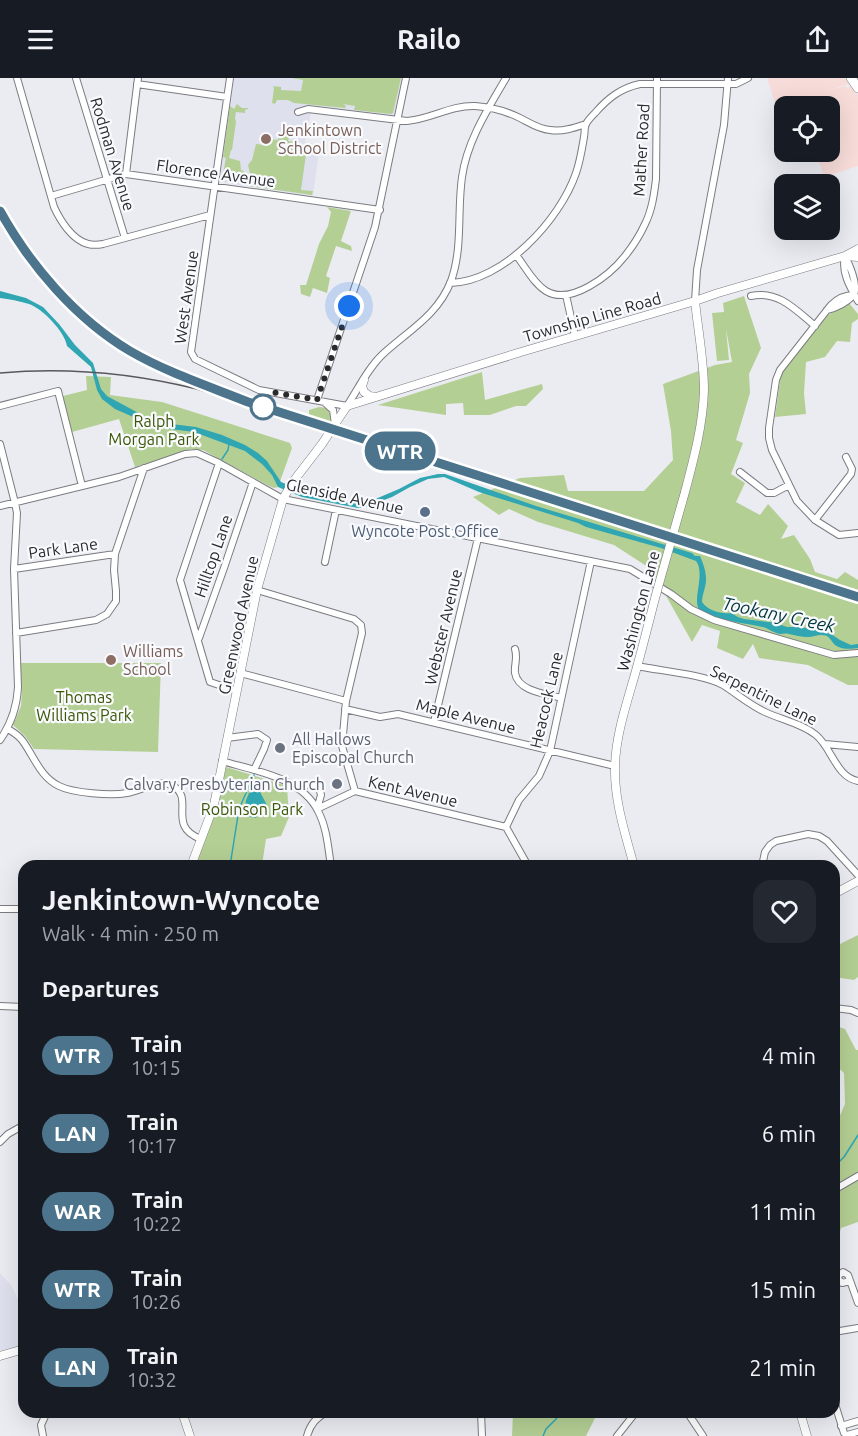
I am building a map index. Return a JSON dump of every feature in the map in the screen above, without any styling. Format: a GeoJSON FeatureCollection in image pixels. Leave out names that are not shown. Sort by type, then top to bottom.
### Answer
{"type":"FeatureCollection","features":[{"type":"Feature","properties":{"kind":"main road","name":"Township Line Road"},"geometry":{"type":"LineString","coordinates":[[347,406],[845,256],[858,249]]}},
{"type":"Feature","properties":{"kind":"main road","name":"Township Line Road"},"geometry":{"type":"LineString","coordinates":[[845,256],[858,257]]}},
{"type":"Feature","properties":{"kind":"main road"},"geometry":{"type":"LineString","coordinates":[[697,317],[713,295]]}},
{"type":"Feature","properties":{"kind":"main road","name":"Washington Lane"},"geometry":{"type":"LineString","coordinates":[[632,860],[620,813],[615,766],[622,716],[638,666],[695,455],[701,422],[704,389],[695,301]]}},
{"type":"Feature","properties":{"kind":"main road"},"geometry":{"type":"LineString","coordinates":[[364,380],[362,386],[364,392],[376,397]]}},
{"type":"Feature","properties":{"kind":"main road","name":"Greenwood Avenue"},"geometry":{"type":"LineString","coordinates":[[193,860],[214,806],[257,590],[285,495],[347,406]]}},
{"type":"Feature","properties":{"kind":"main road"},"geometry":{"type":"LineString","coordinates":[[840,891],[858,881]]}},
{"type":"Feature","properties":{"kind":"main road"},"geometry":{"type":"LineString","coordinates":[[0,1356],[18,1351]]}},
{"type":"Feature","properties":{"kind":"main road"},"geometry":{"type":"LineString","coordinates":[[184,1418],[190,1436]]}},
{"type":"Feature","properties":{"kind":"main road"},"geometry":{"type":"LineString","coordinates":[[802,1418],[807,1436]]}},
{"type":"Feature","properties":{"kind":"street"},"geometry":{"type":"LineString","coordinates":[[17,78],[57,214],[79,240],[87,244],[100,244],[210,215]]}},
{"type":"Feature","properties":{"kind":"street","name":"Rodman Avenue"},"geometry":{"type":"LineString","coordinates":[[76,78],[125,238]]}},
{"type":"Feature","properties":{"kind":"street","name":"West Avenue"},"geometry":{"type":"LineString","coordinates":[[230,78],[191,352],[195,359],[259,390],[347,406]]}},
{"type":"Feature","properties":{"kind":"street"},"geometry":{"type":"LineString","coordinates":[[335,424],[333,410],[321,401],[374,233],[406,78]]}},
{"type":"Feature","properties":{"kind":"street"},"geometry":{"type":"LineString","coordinates":[[347,406],[382,355],[425,320],[450,283],[459,237],[462,176],[469,150],[488,108],[506,78]]}},
{"type":"Feature","properties":{"kind":"street"},"geometry":{"type":"LineString","coordinates":[[450,283],[460,282],[496,268],[516,255],[545,227],[570,189],[581,155],[586,124],[611,96],[621,90],[657,81],[728,81],[736,84],[748,78]]}},
{"type":"Feature","properties":{"kind":"street"},"geometry":{"type":"LineString","coordinates":[[126,174],[138,81],[227,97]]}},
{"type":"Feature","properties":{"kind":"street","name":"Mather Road"},"geometry":{"type":"LineString","coordinates":[[566,295],[594,283],[617,265],[636,241],[646,222],[656,179],[657,81]]}},
{"type":"Feature","properties":{"kind":"street","name":"Washington Lane"},"geometry":{"type":"LineString","coordinates":[[695,301],[696,270],[724,125],[728,81]]}},
{"type":"Feature","properties":{"kind":"street"},"geometry":{"type":"LineString","coordinates":[[298,112],[308,109],[398,121],[418,120],[440,112],[473,106],[507,112],[536,127],[550,130],[560,131],[586,124]]}},
{"type":"Feature","properties":{"kind":"street","name":"Florence Avenue"},"geometry":{"type":"LineString","coordinates":[[51,196],[126,174],[380,210]]}},
{"type":"Feature","properties":{"kind":"street"},"geometry":{"type":"LineString","coordinates":[[516,255],[543,289],[566,295],[575,336]]}},
{"type":"Feature","properties":{"kind":"street"},"geometry":{"type":"LineString","coordinates":[[845,256],[843,265],[856,298],[827,310],[781,368],[776,380],[769,438],[772,450],[800,504],[815,520],[839,535],[858,533]]}},
{"type":"Feature","properties":{"kind":"street"},"geometry":{"type":"LineString","coordinates":[[751,296],[764,295],[779,298],[815,326]]}},
{"type":"Feature","properties":{"kind":"street"},"geometry":{"type":"LineString","coordinates":[[0,406],[58,391],[82,486]]}},
{"type":"Feature","properties":{"kind":"street"},"geometry":{"type":"LineString","coordinates":[[0,444],[15,503],[17,524],[14,569],[17,696],[15,711],[8,729],[0,740]]}},
{"type":"Feature","properties":{"kind":"street","name":"Glenside Avenue"},"geometry":{"type":"LineString","coordinates":[[0,506],[129,473],[185,454],[201,454],[253,482],[285,495],[336,510],[636,572],[691,609],[714,620],[834,655],[858,653]]}},
{"type":"Feature","properties":{"kind":"street"},"geometry":{"type":"LineString","coordinates":[[815,520],[851,474],[852,469],[846,457]]}},
{"type":"Feature","properties":{"kind":"street"},"geometry":{"type":"LineString","coordinates":[[219,463],[180,580],[210,682],[237,691]]}},
{"type":"Feature","properties":{"kind":"street"},"geometry":{"type":"LineString","coordinates":[[16,633],[96,620],[105,616],[113,607],[117,591],[114,570],[115,554],[144,468]]}},
{"type":"Feature","properties":{"kind":"street"},"geometry":{"type":"LineString","coordinates":[[740,472],[767,493],[774,493],[789,485]]}},
{"type":"Feature","properties":{"kind":"street"},"geometry":{"type":"LineString","coordinates":[[129,473],[136,478],[137,489]]}},
{"type":"Feature","properties":{"kind":"street","name":"Hilltop Lane"},"geometry":{"type":"LineString","coordinates":[[198,639],[253,482]]}},
{"type":"Feature","properties":{"kind":"street"},"geometry":{"type":"LineString","coordinates":[[325,562],[336,510]]}},
{"type":"Feature","properties":{"kind":"street","name":"Webster Avenue"},"geometry":{"type":"LineString","coordinates":[[434,722],[477,538]]}},
{"type":"Feature","properties":{"kind":"street","name":"Park Lane"},"geometry":{"type":"LineString","coordinates":[[14,569],[115,554]]}},
{"type":"Feature","properties":{"kind":"street","name":"Heacock Lane"},"geometry":{"type":"LineString","coordinates":[[506,827],[519,800],[539,776],[550,751],[591,561]]}},
{"type":"Feature","properties":{"kind":"street"},"geometry":{"type":"LineString","coordinates":[[257,590],[354,619],[361,625],[362,633],[346,700],[342,746],[355,791]]}},
{"type":"Feature","properties":{"kind":"street"},"geometry":{"type":"LineString","coordinates":[[515,649],[518,660],[515,673],[522,684],[533,690],[561,698]]}},
{"type":"Feature","properties":{"kind":"street","name":"Serpentine Lane"},"geometry":{"type":"LineString","coordinates":[[638,666],[708,679],[723,686],[750,705],[804,727],[825,744],[846,776],[858,781]]}},
{"type":"Feature","properties":{"kind":"street"},"geometry":{"type":"LineString","coordinates":[[240,673],[346,700]]}},
{"type":"Feature","properties":{"kind":"street","name":"Maple Avenue"},"geometry":{"type":"LineString","coordinates":[[345,709],[380,717],[398,714],[615,766]]}},
{"type":"Feature","properties":{"kind":"street"},"geometry":{"type":"LineString","coordinates":[[8,729],[20,737],[40,771],[58,786],[109,795],[133,792],[158,783],[171,785],[182,796],[182,820],[185,829],[192,836],[201,839]]}},
{"type":"Feature","properties":{"kind":"street"},"geometry":{"type":"LineString","coordinates":[[227,738],[258,734],[267,740],[254,770]]}},
{"type":"Feature","properties":{"kind":"street"},"geometry":{"type":"LineString","coordinates":[[825,744],[858,747]]}},
{"type":"Feature","properties":{"kind":"street"},"geometry":{"type":"LineString","coordinates":[[222,761],[277,777],[300,790],[317,809],[326,830],[330,860]]}},
{"type":"Feature","properties":{"kind":"street"},"geometry":{"type":"LineString","coordinates":[[300,790],[310,783],[319,787],[321,795],[317,809]]}},
{"type":"Feature","properties":{"kind":"street","name":"Kent Avenue"},"geometry":{"type":"LineString","coordinates":[[317,809],[355,791],[506,827]]}},
{"type":"Feature","properties":{"kind":"street"},"geometry":{"type":"LineString","coordinates":[[506,827],[525,860]]}},
{"type":"Feature","properties":{"kind":"street"},"geometry":{"type":"LineString","coordinates":[[763,860],[765,852],[776,841],[808,834],[819,836],[827,841],[858,875]]}},
{"type":"Feature","properties":{"kind":"street"},"geometry":{"type":"LineString","coordinates":[[0,909],[18,909]]}},
{"type":"Feature","properties":{"kind":"street"},"geometry":{"type":"LineString","coordinates":[[0,1006],[18,1007]]}},
{"type":"Feature","properties":{"kind":"street"},"geometry":{"type":"LineString","coordinates":[[840,1009],[858,1013]]}},
{"type":"Feature","properties":{"kind":"street"},"geometry":{"type":"LineString","coordinates":[[0,1142],[18,1128]]}},
{"type":"Feature","properties":{"kind":"street"},"geometry":{"type":"LineString","coordinates":[[840,1186],[858,1176]]}},
{"type":"Feature","properties":{"kind":"street"},"geometry":{"type":"LineString","coordinates":[[850,1281],[858,1303]]}},
{"type":"Feature","properties":{"kind":"street"},"geometry":{"type":"LineString","coordinates":[[840,1331],[858,1328]]}},
{"type":"Feature","properties":{"kind":"street"},"geometry":{"type":"LineString","coordinates":[[43,1436],[41,1425],[44,1418]]}},
{"type":"Feature","properties":{"kind":"street"},"geometry":{"type":"LineString","coordinates":[[307,1436],[317,1418]]}},
{"type":"Feature","properties":{"kind":"street"},"geometry":{"type":"LineString","coordinates":[[481,1418],[482,1436]]}},
{"type":"Feature","properties":{"kind":"street"},"geometry":{"type":"LineString","coordinates":[[617,1436],[631,1418]]}},
{"type":"Feature","properties":{"kind":"street"},"geometry":{"type":"LineString","coordinates":[[691,1418],[703,1436]]}},
{"type":"Feature","properties":{"kind":"street"},"geometry":{"type":"LineString","coordinates":[[839,1418],[845,1434],[858,1432]]}},
{"type":"Feature","properties":{"kind":"street"},"geometry":{"type":"LineString","coordinates":[[841,1426],[858,1420]]}},
{"type":"Feature","properties":{"kind":"shaded area","name":"Jenkintown School District"},"geometry":{"type":"Polygon","coordinates":[[[234,78],[402,78],[395,114],[392,115],[311,105],[305,142],[320,145],[313,196],[220,182],[234,78]]]}},
{"type":"Feature","properties":{"kind":"shaded area"},"geometry":{"type":"Polygon","coordinates":[[[767,78],[845,78],[849,84],[822,92],[845,86],[848,88],[851,85],[858,96],[858,166],[833,174],[823,174],[819,162],[840,162],[840,96],[774,96],[774,100],[767,78]]]}},
{"type":"Feature","properties":{"kind":"shaded area"},"geometry":{"type":"Polygon","coordinates":[[[0,1273],[11,1285],[18,1300],[18,1346],[0,1351],[0,1273]]]}},
{"type":"Feature","properties":{"kind":"green space"},"geometry":{"type":"Polygon","coordinates":[[[292,78],[401,78],[391,114],[354,110],[355,106],[343,104],[345,108],[294,103],[288,100],[277,100],[275,104],[272,103],[273,86],[281,87],[281,90],[301,91],[303,80],[292,78]]]}},
{"type":"Feature","properties":{"kind":"green space"},"geometry":{"type":"Polygon","coordinates":[[[237,104],[248,109],[245,113],[236,112],[229,158],[240,161],[241,170],[248,174],[247,185],[222,179],[230,106],[234,109],[237,104]]]}},
{"type":"Feature","properties":{"kind":"green space"},"geometry":{"type":"Polygon","coordinates":[[[279,134],[290,135],[288,141],[296,142],[294,152],[306,154],[301,190],[313,191],[312,195],[249,186],[251,178],[248,165],[252,160],[256,144],[265,145],[270,139],[278,140],[279,134]]]}},
{"type":"Feature","properties":{"kind":"green space"},"geometry":{"type":"Polygon","coordinates":[[[327,207],[351,211],[341,241],[351,246],[352,251],[336,246],[326,276],[330,278],[327,293],[313,288],[310,297],[301,294],[300,285],[306,285],[319,244],[328,226],[331,212],[327,207]]]}},
{"type":"Feature","properties":{"kind":"green space"},"geometry":{"type":"Polygon","coordinates":[[[744,296],[761,348],[749,374],[750,393],[736,440],[743,443],[731,474],[745,483],[736,502],[760,515],[768,504],[788,526],[781,539],[794,535],[810,559],[815,572],[837,579],[845,572],[858,580],[858,685],[848,685],[808,665],[759,658],[753,644],[743,659],[717,648],[720,631],[702,625],[692,642],[651,569],[614,545],[538,522],[509,509],[499,515],[473,497],[520,478],[564,475],[568,491],[644,491],[673,460],[671,431],[663,384],[715,365],[732,362],[726,329],[729,360],[717,361],[712,313],[724,312],[723,303],[744,296]]]}},
{"type":"Feature","properties":{"kind":"green space"},"geometry":{"type":"Polygon","coordinates":[[[849,303],[858,314],[858,319],[852,323],[850,342],[837,341],[825,357],[806,362],[804,393],[806,414],[775,417],[781,374],[828,315],[849,303]]]}},
{"type":"Feature","properties":{"kind":"green space"},"geometry":{"type":"Polygon","coordinates":[[[482,372],[485,400],[542,384],[543,389],[526,406],[516,406],[490,415],[464,415],[463,403],[446,404],[446,415],[378,405],[482,372]]]}},
{"type":"Feature","properties":{"kind":"green space","name":"Ralph Morgan Park"},"geometry":{"type":"Polygon","coordinates":[[[86,376],[111,377],[110,395],[162,402],[290,443],[292,448],[278,487],[269,486],[203,450],[191,449],[135,467],[119,419],[72,432],[63,396],[87,390],[86,376]]]}},
{"type":"Feature","properties":{"kind":"green space"},"geometry":{"type":"Polygon","coordinates":[[[319,407],[330,412],[329,423],[309,417],[309,410],[319,407]]]}},
{"type":"Feature","properties":{"kind":"green space","name":"Thomas Williams Park"},"geometry":{"type":"Polygon","coordinates":[[[20,663],[161,663],[158,752],[34,749],[13,725],[21,706],[20,663]]]}},
{"type":"Feature","properties":{"kind":"green space","name":"Robinson Park"},"geometry":{"type":"Polygon","coordinates":[[[226,767],[287,786],[289,817],[281,836],[266,839],[263,860],[197,860],[218,806],[226,767]]]}},
{"type":"Feature","properties":{"kind":"green space"},"geometry":{"type":"Polygon","coordinates":[[[858,935],[858,977],[854,980],[840,978],[840,944],[858,935]]]}},
{"type":"Feature","properties":{"kind":"green space"},"geometry":{"type":"Polygon","coordinates":[[[840,1027],[845,1029],[858,1050],[858,1222],[841,1228],[840,1232],[840,1115],[845,1104],[844,1073],[840,1069],[840,1027]]]}},
{"type":"Feature","properties":{"kind":"green space"},"geometry":{"type":"Polygon","coordinates":[[[513,1418],[595,1418],[586,1436],[512,1436],[513,1418]]]}},
{"type":"Feature","properties":{"kind":"water"},"geometry":{"type":"Polygon","coordinates":[[[0,291],[26,298],[43,307],[93,363],[101,389],[107,396],[144,416],[163,423],[196,427],[245,445],[267,461],[281,482],[331,500],[366,503],[420,478],[445,474],[536,506],[700,556],[706,579],[702,602],[711,610],[731,613],[744,619],[776,623],[787,627],[801,627],[831,634],[851,645],[858,644],[858,648],[840,648],[824,635],[808,637],[780,634],[763,627],[720,619],[705,613],[700,610],[697,601],[700,573],[696,561],[479,492],[444,477],[428,479],[392,497],[358,508],[302,497],[278,487],[272,475],[262,464],[245,451],[194,432],[147,423],[115,409],[102,399],[97,390],[91,367],[67,346],[62,334],[52,321],[34,306],[0,298],[0,291]]]}},
{"type":"Feature","properties":{"kind":"water"},"geometry":{"type":"Polygon","coordinates":[[[257,790],[268,807],[259,812],[256,818],[244,813],[249,793],[257,790]]]}},
{"type":"Feature","properties":{"kind":"waterway"},"geometry":{"type":"LineString","coordinates":[[222,459],[229,444]]}},
{"type":"Feature","properties":{"kind":"waterway"},"geometry":{"type":"LineString","coordinates":[[231,860],[239,809],[254,775]]}},
{"type":"Feature","properties":{"kind":"waterway"},"geometry":{"type":"LineString","coordinates":[[840,1161],[858,1135]]}},
{"type":"Feature","properties":{"kind":"waterway"},"geometry":{"type":"LineString","coordinates":[[543,1436],[546,1429],[557,1418]]}},
{"type":"Feature","properties":{"kind":"railway"},"geometry":{"type":"LineString","coordinates":[[0,211],[40,271],[91,323],[129,351],[200,383]]}},
{"type":"Feature","properties":{"kind":"railway"},"geometry":{"type":"LineString","coordinates":[[0,373],[74,371],[124,375],[197,389],[858,601]]}},
{"type":"Feature","properties":{"kind":"train","name":"WTR"},"geometry":{"type":"LineString","coordinates":[[0,211],[22,247],[60,294],[103,332],[130,351],[158,365],[248,402],[858,597]]}},
{"type":"Feature","properties":{"kind":"place","name":"Jenkintown School District"},"geometry":{"type":"Point","coordinates":[266,139]}},
{"type":"Feature","properties":{"kind":"place","name":"Wyncote Post Office"},"geometry":{"type":"Point","coordinates":[425,512]}},
{"type":"Feature","properties":{"kind":"place","name":"Williams School"},"geometry":{"type":"Point","coordinates":[111,660]}},
{"type":"Feature","properties":{"kind":"place","name":"All Hallows Episcopal Church"},"geometry":{"type":"Point","coordinates":[280,748]}},
{"type":"Feature","properties":{"kind":"place","name":"Calvary Presbyterian Church"},"geometry":{"type":"Point","coordinates":[337,784]}},
{"type":"Feature","properties":{"kind":"route"},"geometry":{"type":"LineString","coordinates":[[263,407],[271,392],[317,400],[349,306]]}},
{"type":"Feature","properties":{"kind":"water label","name":"Tookany Creek"},"geometry":{"type":"Point","coordinates":[779,614]}}]}
